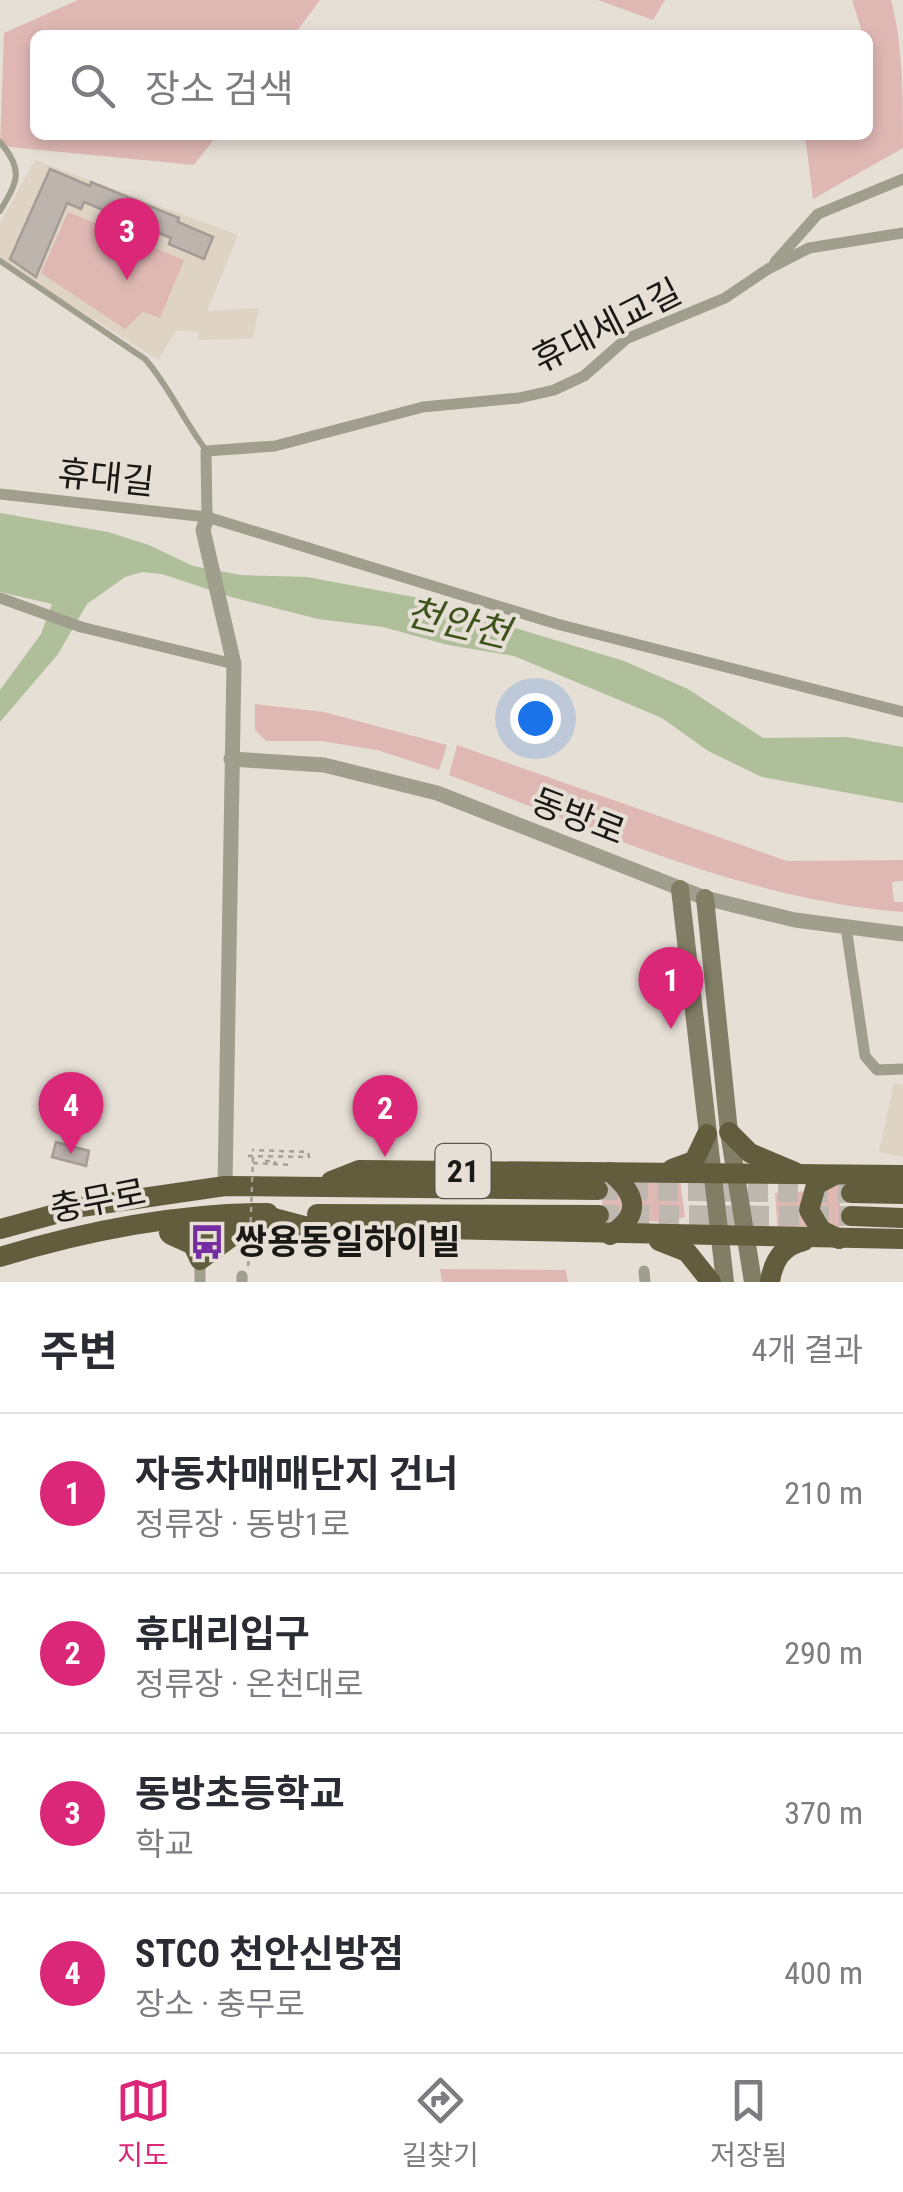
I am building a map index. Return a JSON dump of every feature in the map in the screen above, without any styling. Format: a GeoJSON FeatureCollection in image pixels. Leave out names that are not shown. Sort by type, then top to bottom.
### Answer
{"type":"FeatureCollection","features":[{"type":"Feature","properties":{"kind":"highway"},"geometry":{"type":"LineString","coordinates":[[729,1132],[750,1153],[806,1176]]}},
{"type":"Feature","properties":{"kind":"highway"},"geometry":{"type":"LineString","coordinates":[[643,1173],[694,1161],[707,1134]]}},
{"type":"Feature","properties":{"kind":"highway","name":"21"},"geometry":{"type":"LineString","coordinates":[[226,1186],[604,1181],[643,1173],[903,1175]]}},
{"type":"Feature","properties":{"kind":"highway"},"geometry":{"type":"LineString","coordinates":[[837,1174],[816,1185],[809,1210],[821,1230],[839,1239]]}},
{"type":"Feature","properties":{"kind":"highway"},"geometry":{"type":"LineString","coordinates":[[604,1181],[627,1188],[632,1208],[627,1222],[610,1235]]}},
{"type":"Feature","properties":{"kind":"highway","name":"충무로"},"geometry":{"type":"LineString","coordinates":[[0,1229],[81,1207],[226,1186]]}},
{"type":"Feature","properties":{"kind":"highway"},"geometry":{"type":"LineString","coordinates":[[851,1194],[903,1194]]}},
{"type":"Feature","properties":{"kind":"highway"},"geometry":{"type":"LineString","coordinates":[[72,1237],[120,1239],[249,1227],[599,1214]]}},
{"type":"Feature","properties":{"kind":"highway","name":"충무로"},"geometry":{"type":"LineString","coordinates":[[0,1257],[72,1237],[209,1216],[249,1227]]}},
{"type":"Feature","properties":{"kind":"highway"},"geometry":{"type":"LineString","coordinates":[[852,1216],[903,1218]]}},
{"type":"Feature","properties":{"kind":"highway","name":"21"},"geometry":{"type":"LineString","coordinates":[[249,1227],[903,1239]]}},
{"type":"Feature","properties":{"kind":"highway"},"geometry":{"type":"LineString","coordinates":[[165,1234],[181,1237],[193,1245],[200,1260],[249,1227]]}},
{"type":"Feature","properties":{"kind":"highway"},"geometry":{"type":"LineString","coordinates":[[638,1234],[687,1252],[711,1282]]}},
{"type":"Feature","properties":{"kind":"highway"},"geometry":{"type":"LineString","coordinates":[[770,1282],[777,1258],[789,1245],[815,1239]]}},
{"type":"Feature","properties":{"kind":"main road"},"geometry":{"type":"LineString","coordinates":[[680,888],[725,1282]]}},
{"type":"Feature","properties":{"kind":"main road"},"geometry":{"type":"LineString","coordinates":[[705,898],[729,1132],[753,1282]]}},
{"type":"Feature","properties":{"kind":"street"},"geometry":{"type":"LineString","coordinates":[[768,269],[818,214],[903,179]]}},
{"type":"Feature","properties":{"kind":"street","name":"휴대세교길"},"geometry":{"type":"LineString","coordinates":[[206,450],[275,446],[422,406],[518,398],[554,390],[584,376],[626,339],[725,298],[809,248],[903,232]]}},
{"type":"Feature","properties":{"kind":"street"},"geometry":{"type":"LineString","coordinates":[[206,450],[205,523],[233,658],[226,1186]]}},
{"type":"Feature","properties":{"kind":"street","name":"휴대길"},"geometry":{"type":"LineString","coordinates":[[0,494],[205,523],[557,624],[903,712]]}},
{"type":"Feature","properties":{"kind":"street"},"geometry":{"type":"LineString","coordinates":[[0,598],[80,627],[233,658]]}},
{"type":"Feature","properties":{"kind":"street","name":"동방로"},"geometry":{"type":"LineString","coordinates":[[231,759],[324,765],[437,793],[705,898],[794,920],[903,934]]}},
{"type":"Feature","properties":{"kind":"street"},"geometry":{"type":"LineString","coordinates":[[846,927],[865,1056],[876,1070],[903,1070]]}},
{"type":"Feature","properties":{"kind":"street"},"geometry":{"type":"LineString","coordinates":[[200,1260],[200,1282]]}},
{"type":"Feature","properties":{"kind":"lane"},"geometry":{"type":"LineString","coordinates":[[0,142],[17,167],[18,178],[0,211]]}},
{"type":"Feature","properties":{"kind":"lane"},"geometry":{"type":"LineString","coordinates":[[0,261],[145,358],[206,450]]}},
{"type":"Feature","properties":{"kind":"path"},"geometry":{"type":"LineString","coordinates":[[250,1263],[251,1156],[307,1158],[309,1153],[252,1150]]}},
{"type":"Feature","properties":{"kind":"path"},"geometry":{"type":"LineString","coordinates":[[265,1161],[275,1164]]}},
{"type":"Feature","properties":{"kind":"path"},"geometry":{"type":"LineString","coordinates":[[253,1163],[291,1165]]}},
{"type":"Feature","properties":{"kind":"path"},"geometry":{"type":"LineString","coordinates":[[249,1227],[276,1242],[250,1256]]}},
{"type":"Feature","properties":{"kind":"shaded area"},"geometry":{"type":"Polygon","coordinates":[[[78,0],[320,0],[298,30],[30,30],[30,140],[213,140],[194,165],[0,146],[4,33],[78,0]]]}},
{"type":"Feature","properties":{"kind":"shaded area"},"geometry":{"type":"Polygon","coordinates":[[[598,0],[665,0],[653,20],[598,0]]]}},
{"type":"Feature","properties":{"kind":"shaded area"},"geometry":{"type":"Polygon","coordinates":[[[852,0],[891,0],[900,53],[903,148],[813,199],[806,140],[873,140],[873,30],[861,30],[852,0]]]}},
{"type":"Feature","properties":{"kind":"shaded area"},"geometry":{"type":"Polygon","coordinates":[[[35,160],[238,235],[207,311],[259,308],[253,338],[198,340],[198,332],[176,330],[158,360],[0,260],[0,223],[35,160]]]}},
{"type":"Feature","properties":{"kind":"shaded area"},"geometry":{"type":"Polygon","coordinates":[[[68,212],[184,260],[160,318],[143,312],[125,329],[41,273],[68,212]]]}},
{"type":"Feature","properties":{"kind":"shaded area"},"geometry":{"type":"Polygon","coordinates":[[[255,704],[324,712],[447,745],[439,770],[377,750],[321,741],[266,741],[255,730],[255,704]]]}},
{"type":"Feature","properties":{"kind":"shaded area"},"geometry":{"type":"Polygon","coordinates":[[[457,745],[787,861],[903,860],[903,881],[892,882],[894,902],[903,902],[903,912],[786,893],[672,860],[449,775],[457,745]]]}},
{"type":"Feature","properties":{"kind":"shaded area"},"geometry":{"type":"Polygon","coordinates":[[[894,1083],[903,1085],[903,1157],[879,1152],[894,1083]]]}},
{"type":"Feature","properties":{"kind":"shaded area"},"geometry":{"type":"Polygon","coordinates":[[[603,1179],[622,1190],[624,1216],[602,1229],[603,1179]]]}},
{"type":"Feature","properties":{"kind":"shaded area"},"geometry":{"type":"Polygon","coordinates":[[[680,1179],[685,1217],[663,1222],[635,1220],[632,1181],[680,1179]]]}},
{"type":"Feature","properties":{"kind":"shaded area"},"geometry":{"type":"Polygon","coordinates":[[[841,1181],[839,1233],[829,1229],[816,1203],[824,1189],[841,1181]]]}},
{"type":"Feature","properties":{"kind":"shaded area"},"geometry":{"type":"Polygon","coordinates":[[[809,1191],[811,1228],[778,1234],[775,1193],[809,1191]]]}},
{"type":"Feature","properties":{"kind":"shaded area"},"geometry":{"type":"Polygon","coordinates":[[[440,1269],[566,1270],[568,1282],[442,1282],[440,1269]]]}},
{"type":"Feature","properties":{"kind":"water","name":"천안천"},"geometry":{"type":"Polygon","coordinates":[[[0,513],[108,532],[149,545],[193,566],[241,575],[307,577],[414,597],[624,661],[688,689],[763,738],[847,737],[903,747],[903,803],[762,777],[708,751],[662,718],[514,656],[448,645],[383,627],[318,619],[162,574],[142,572],[125,577],[87,604],[58,654],[0,722],[0,690],[41,634],[52,604],[0,592],[0,513]]]}},
{"type":"Feature","properties":{"kind":"building"},"geometry":{"type":"Polygon","coordinates":[[[50,169],[179,218],[178,222],[213,237],[204,259],[169,244],[171,238],[84,202],[81,209],[67,203],[36,277],[10,259],[50,169]]]}},
{"type":"Feature","properties":{"kind":"building"},"geometry":{"type":"Polygon","coordinates":[[[56,1142],[89,1151],[86,1166],[52,1157],[56,1142]]]}},
{"type":"Feature","properties":{"kind":"tunnel"},"geometry":{"type":"LineString","coordinates":[[598,1190],[851,1193]]}},
{"type":"Feature","properties":{"kind":"tunnel"},"geometry":{"type":"LineString","coordinates":[[599,1215],[851,1216]]}},
{"type":"Feature","properties":{"kind":"place","name":"동방초등학교"},"geometry":{"type":"Point","coordinates":[127,280]}},
{"type":"Feature","properties":{"kind":"place","name":"자동차매매단지 건너"},"geometry":{"type":"Point","coordinates":[671,1029]}},
{"type":"Feature","properties":{"kind":"place","name":"STCO 천안신방점"},"geometry":{"type":"Point","coordinates":[71,1154]}},
{"type":"Feature","properties":{"kind":"place","name":"휴대리입구"},"geometry":{"type":"Point","coordinates":[385,1157]}},
{"type":"Feature","properties":{"kind":"place","name":"쌍용동일하이빌"},"geometry":{"type":"Point","coordinates":[207,1242]}}]}
